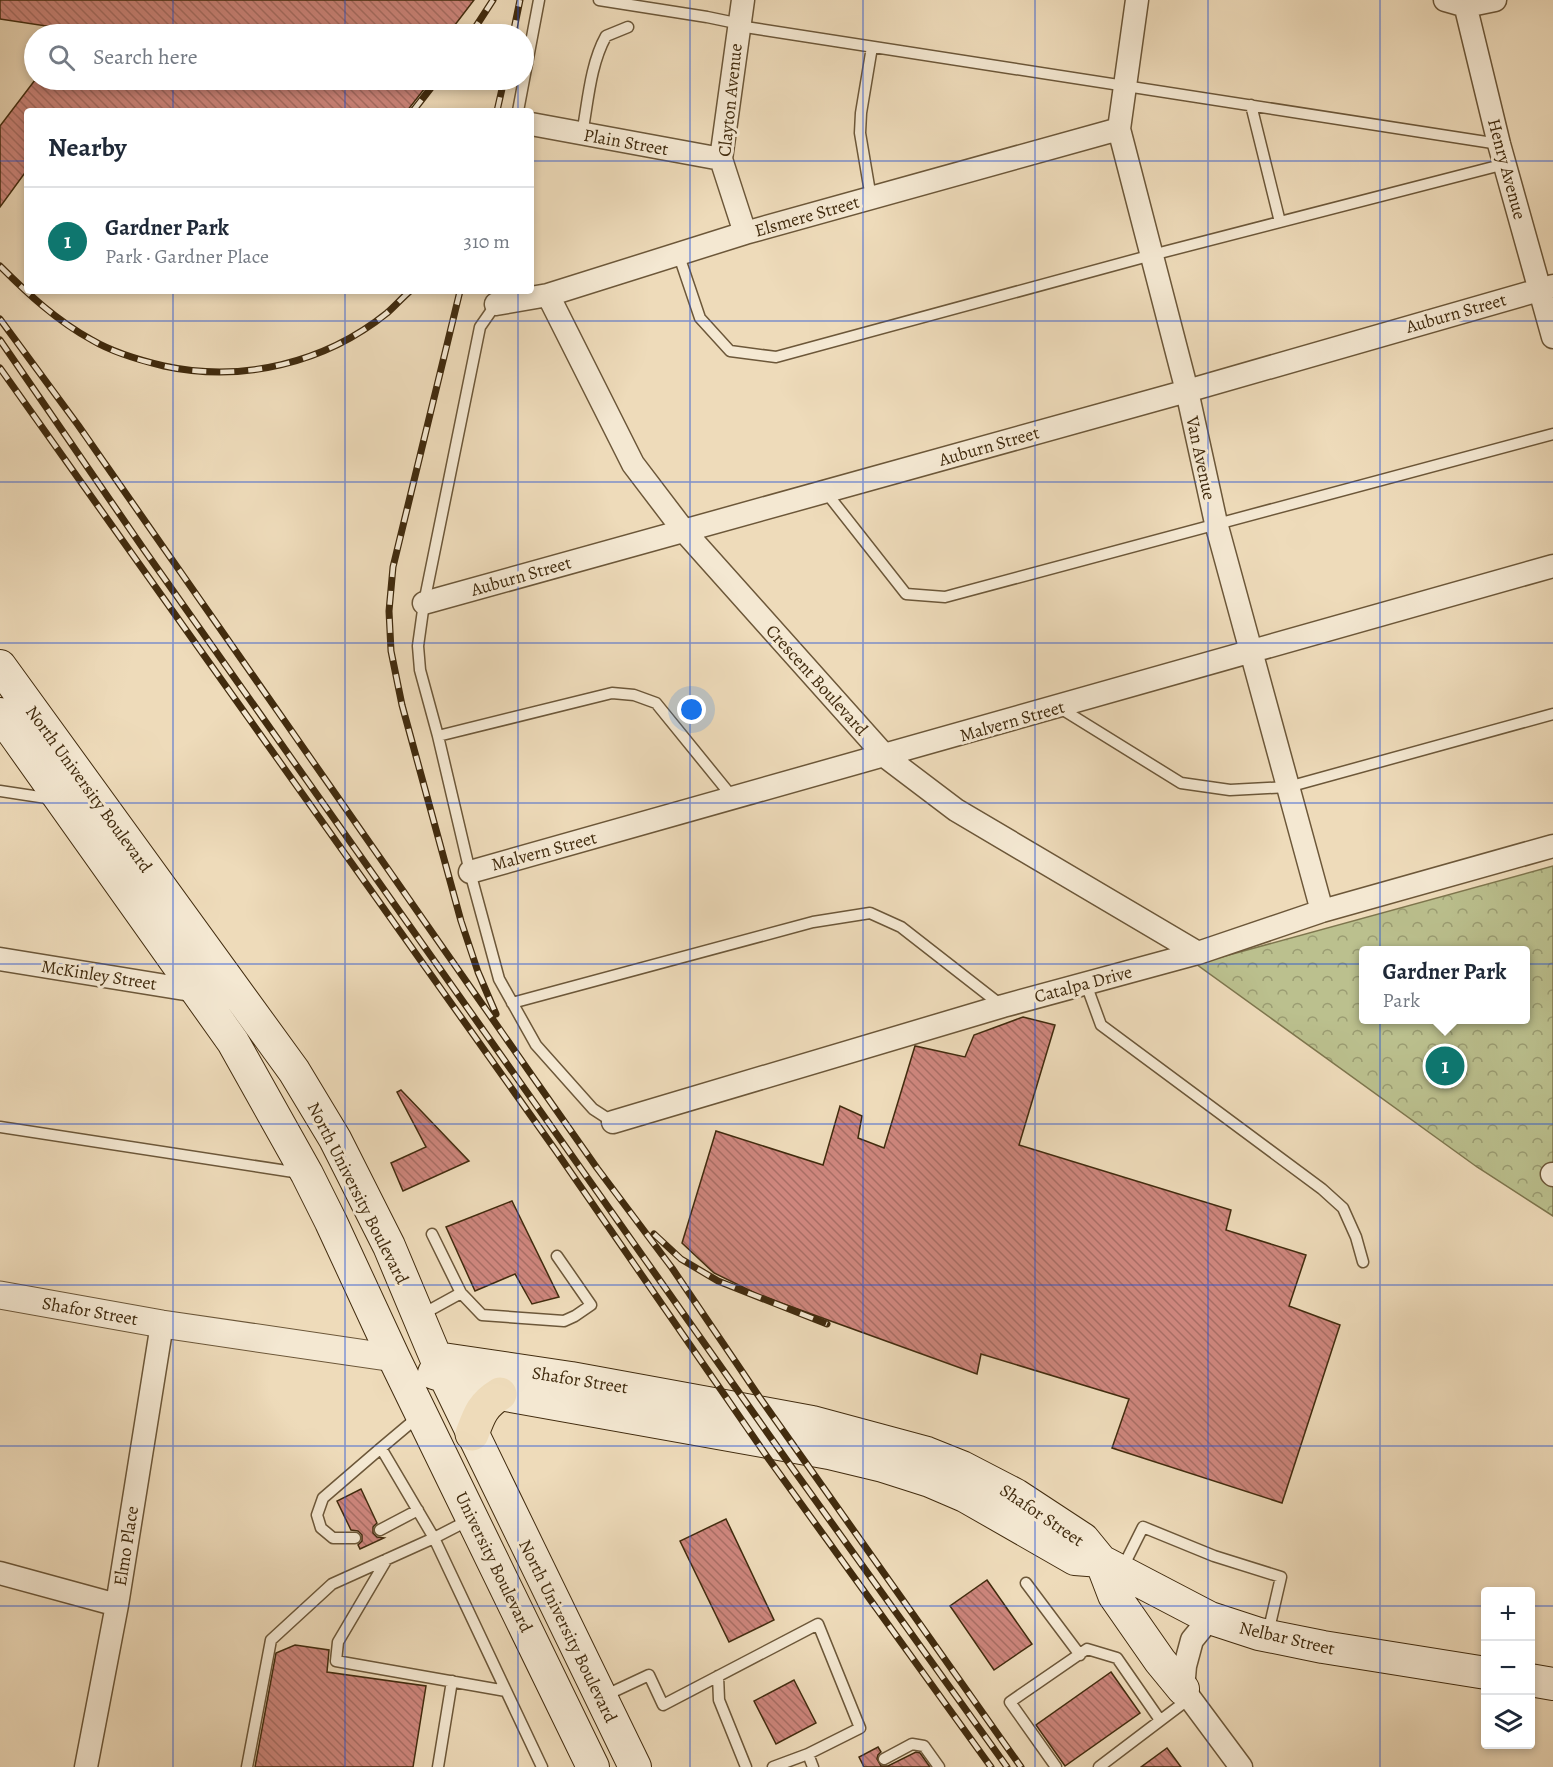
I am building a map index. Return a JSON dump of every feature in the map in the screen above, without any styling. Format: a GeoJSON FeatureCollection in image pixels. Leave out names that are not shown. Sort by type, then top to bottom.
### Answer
{"type":"FeatureCollection","features":[{"type":"Feature","properties":{"kind":"main road","name":"North University Boulevard"},"geometry":{"type":"LineString","coordinates":[[0,666],[294,1071],[335,1139],[389,1246],[440,1368],[635,1767]]}},
{"type":"Feature","properties":{"kind":"main road","name":"North University Boulevard"},"geometry":{"type":"LineString","coordinates":[[0,714],[233,1042],[307,1174],[394,1358]]}},
{"type":"Feature","properties":{"kind":"main road","name":"Shafor Street"},"geometry":{"type":"LineString","coordinates":[[394,1358],[440,1368],[572,1378],[812,1422],[927,1453],[962,1467],[1016,1495],[1083,1539],[1111,1566]]}},
{"type":"Feature","properties":{"kind":"main road","name":"University Boulevard"},"geometry":{"type":"LineString","coordinates":[[394,1358],[593,1767]]}},
{"type":"Feature","properties":{"kind":"main road","name":"Shafor Street"},"geometry":{"type":"LineString","coordinates":[[440,1368],[500,1394],[829,1453],[883,1466],[930,1481],[965,1496],[1075,1559],[1111,1566]]}},
{"type":"Feature","properties":{"kind":"main road"},"geometry":{"type":"LineString","coordinates":[[472,1434],[480,1412],[488,1401],[500,1394]]}},
{"type":"Feature","properties":{"kind":"main road"},"geometry":{"type":"LineString","coordinates":[[1111,1566],[1114,1595],[1160,1661],[1187,1694]]}},
{"type":"Feature","properties":{"kind":"main road","name":"Nelbar Street"},"geometry":{"type":"LineString","coordinates":[[1111,1566],[1210,1618],[1267,1636],[1481,1672]]}},
{"type":"Feature","properties":{"kind":"main road"},"geometry":{"type":"LineString","coordinates":[[1535,1681],[1553,1684]]}},
{"type":"Feature","properties":{"kind":"street","name":"Clayton Avenue"},"geometry":{"type":"LineString","coordinates":[[743,0],[721,159],[746,233]]}},
{"type":"Feature","properties":{"kind":"street","name":"Van Avenue"},"geometry":{"type":"LineString","coordinates":[[1137,0],[1119,129],[1187,391],[1216,523],[1322,911]]}},
{"type":"Feature","properties":{"kind":"street"},"geometry":{"type":"LineString","coordinates":[[1458,2],[1495,0]]}},
{"type":"Feature","properties":{"kind":"street","name":"Henry Avenue"},"geometry":{"type":"LineString","coordinates":[[1458,2],[1502,154],[1546,288],[1553,337]]}},
{"type":"Feature","properties":{"kind":"street","name":"Plain Street"},"geometry":{"type":"LineString","coordinates":[[534,125],[721,159]]}},
{"type":"Feature","properties":{"kind":"street","name":"Elsmere Street"},"geometry":{"type":"LineString","coordinates":[[496,304],[548,295],[746,233],[1119,129]]}},
{"type":"Feature","properties":{"kind":"street","name":"Auburn Street"},"geometry":{"type":"LineString","coordinates":[[424,603],[1187,391],[1546,288]]}},
{"type":"Feature","properties":{"kind":"street","name":"Crescent Boulevard"},"geometry":{"type":"LineString","coordinates":[[548,295],[633,464],[684,531],[885,757],[957,810],[1198,953]]}},
{"type":"Feature","properties":{"kind":"street","name":"Malvern Street"},"geometry":{"type":"LineString","coordinates":[[470,872],[1252,654],[1553,566]]}},
{"type":"Feature","properties":{"kind":"street","name":"Catalpa Drive"},"geometry":{"type":"LineString","coordinates":[[613,1122],[1003,1006],[1198,953],[1322,911],[1553,846]]}},
{"type":"Feature","properties":{"kind":"street","name":"McKinley Street"},"geometry":{"type":"LineString","coordinates":[[0,959],[197,991]]}},
{"type":"Feature","properties":{"kind":"street","name":"Shafor Street"},"geometry":{"type":"LineString","coordinates":[[0,1295],[162,1324],[394,1358]]}},
{"type":"Feature","properties":{"kind":"street","name":"Elmo Place"},"geometry":{"type":"LineString","coordinates":[[86,1767],[117,1605],[162,1324]]}},
{"type":"Feature","properties":{"kind":"street"},"geometry":{"type":"LineString","coordinates":[[0,1573],[117,1605]]}},
{"type":"Feature","properties":{"kind":"street"},"geometry":{"type":"LineString","coordinates":[[1210,1618],[1192,1640],[1185,1666],[1187,1694],[1240,1767]]}},
{"type":"Feature","properties":{"kind":"lane"},"geometry":{"type":"LineString","coordinates":[[534,26],[539,0]]}},
{"type":"Feature","properties":{"kind":"lane"},"geometry":{"type":"LineString","coordinates":[[599,0],[707,17],[739,26],[1251,105],[1502,154]]}},
{"type":"Feature","properties":{"kind":"lane"},"geometry":{"type":"LineString","coordinates":[[582,134],[599,49],[606,36],[628,27]]}},
{"type":"Feature","properties":{"kind":"lane"},"geometry":{"type":"LineString","coordinates":[[872,47],[860,133],[872,198]]}},
{"type":"Feature","properties":{"kind":"lane"},"geometry":{"type":"LineString","coordinates":[[519,108],[522,90]]}},
{"type":"Feature","properties":{"kind":"lane"},"geometry":{"type":"LineString","coordinates":[[1251,105],[1280,222]]}},
{"type":"Feature","properties":{"kind":"lane"},"geometry":{"type":"LineString","coordinates":[[678,253],[700,318],[730,351],[776,357],[1280,222],[1502,154]]}},
{"type":"Feature","properties":{"kind":"lane"},"geometry":{"type":"LineString","coordinates":[[496,304],[480,327],[424,603],[418,646],[420,670],[470,872],[500,978],[536,1044],[593,1109],[613,1122]]}},
{"type":"Feature","properties":{"kind":"lane"},"geometry":{"type":"LineString","coordinates":[[825,491],[906,594],[945,597],[1553,434]]}},
{"type":"Feature","properties":{"kind":"lane"},"geometry":{"type":"LineString","coordinates":[[438,736],[612,693],[634,695],[656,703],[734,800]]}},
{"type":"Feature","properties":{"kind":"lane"},"geometry":{"type":"LineString","coordinates":[[1059,708],[1181,783],[1230,790],[1288,787],[1553,714]]}},
{"type":"Feature","properties":{"kind":"lane"},"geometry":{"type":"LineString","coordinates":[[0,791],[61,800]]}},
{"type":"Feature","properties":{"kind":"lane"},"geometry":{"type":"LineString","coordinates":[[512,1003],[813,922],[870,913],[901,927],[1003,1006]]}},
{"type":"Feature","properties":{"kind":"lane"},"geometry":{"type":"LineString","coordinates":[[1086,984],[1101,1025],[1322,1189],[1343,1208],[1356,1237],[1363,1262]]}},
{"type":"Feature","properties":{"kind":"lane"},"geometry":{"type":"LineString","coordinates":[[0,1126],[307,1174]]}},
{"type":"Feature","properties":{"kind":"lane"},"geometry":{"type":"LineString","coordinates":[[432,1234],[461,1293],[482,1315],[564,1321],[591,1305],[557,1256]]}},
{"type":"Feature","properties":{"kind":"lane"},"geometry":{"type":"LineString","coordinates":[[418,1316],[461,1293]]}},
{"type":"Feature","properties":{"kind":"lane"},"geometry":{"type":"LineString","coordinates":[[355,1538],[333,1538],[321,1528],[317,1515],[323,1498],[421,1414]]}},
{"type":"Feature","properties":{"kind":"lane"},"geometry":{"type":"LineString","coordinates":[[381,1448],[434,1538],[542,1767]]}},
{"type":"Feature","properties":{"kind":"lane"},"geometry":{"type":"LineString","coordinates":[[380,1530],[418,1510]]}},
{"type":"Feature","properties":{"kind":"lane"},"geometry":{"type":"LineString","coordinates":[[247,1767],[271,1640],[332,1584],[434,1538],[472,1518]]}},
{"type":"Feature","properties":{"kind":"lane"},"geometry":{"type":"LineString","coordinates":[[1111,1566],[1143,1527],[1214,1556],[1281,1578],[1267,1636]]}},
{"type":"Feature","properties":{"kind":"lane"},"geometry":{"type":"LineString","coordinates":[[387,1559],[338,1642],[336,1661],[506,1691]]}},
{"type":"Feature","properties":{"kind":"lane"},"geometry":{"type":"LineString","coordinates":[[1026,1583],[1080,1655]]}},
{"type":"Feature","properties":{"kind":"lane"},"geometry":{"type":"LineString","coordinates":[[601,1697],[649,1675],[663,1705],[818,1624],[861,1728],[808,1754],[774,1767]]}},
{"type":"Feature","properties":{"kind":"lane"},"geometry":{"type":"LineString","coordinates":[[1056,1767],[1010,1702],[1087,1649],[1117,1658],[1160,1720]]}},
{"type":"Feature","properties":{"kind":"lane"},"geometry":{"type":"LineString","coordinates":[[718,1676],[719,1700],[746,1767]]}},
{"type":"Feature","properties":{"kind":"lane"},"geometry":{"type":"LineString","coordinates":[[438,1767],[452,1681]]}},
{"type":"Feature","properties":{"kind":"lane"},"geometry":{"type":"LineString","coordinates":[[1099,1767],[1160,1720],[1187,1694]]}},
{"type":"Feature","properties":{"kind":"lane"},"geometry":{"type":"LineString","coordinates":[[884,1759],[912,1744],[924,1746],[939,1767]]}},
{"type":"Feature","properties":{"kind":"lane"},"geometry":{"type":"LineString","coordinates":[[808,1754],[813,1767]]}},
{"type":"Feature","properties":{"kind":"green space"},"geometry":{"type":"Polygon","coordinates":[[[1553,866],[1553,1216],[1477,1167],[1196,964],[1553,866]]]}},
{"type":"Feature","properties":{"kind":"building"},"geometry":{"type":"Polygon","coordinates":[[[0,0],[474,0],[456,24],[33,24],[0,19],[0,0]]]}},
{"type":"Feature","properties":{"kind":"building"},"geometry":{"type":"Polygon","coordinates":[[[27,90],[423,90],[409,108],[24,108],[24,174],[0,207],[0,126],[27,90]]]}},
{"type":"Feature","properties":{"kind":"building"},"geometry":{"type":"Polygon","coordinates":[[[1023,1017],[1055,1025],[1019,1145],[1231,1210],[1226,1230],[1306,1255],[1289,1306],[1340,1325],[1282,1503],[1112,1448],[1129,1399],[981,1354],[977,1374],[759,1295],[714,1273],[682,1243],[716,1131],[823,1165],[840,1106],[862,1116],[858,1138],[884,1148],[915,1046],[965,1057],[974,1035],[1023,1017]]]}},
{"type":"Feature","properties":{"kind":"building"},"geometry":{"type":"Polygon","coordinates":[[[401,1090],[469,1161],[403,1191],[391,1163],[426,1147],[397,1092],[401,1090]]]}},
{"type":"Feature","properties":{"kind":"building"},"geometry":{"type":"Polygon","coordinates":[[[512,1201],[559,1297],[532,1304],[515,1274],[475,1291],[446,1227],[512,1201]]]}},
{"type":"Feature","properties":{"kind":"building"},"geometry":{"type":"Polygon","coordinates":[[[361,1489],[377,1523],[373,1527],[373,1533],[377,1537],[384,1538],[360,1549],[358,1545],[362,1541],[362,1535],[358,1531],[351,1530],[337,1501],[361,1489]]]}},
{"type":"Feature","properties":{"kind":"building"},"geometry":{"type":"Polygon","coordinates":[[[726,1519],[774,1620],[729,1642],[680,1541],[726,1519]]]}},
{"type":"Feature","properties":{"kind":"building"},"geometry":{"type":"Polygon","coordinates":[[[987,1580],[1032,1644],[994,1670],[950,1606],[987,1580]]]}},
{"type":"Feature","properties":{"kind":"building"},"geometry":{"type":"Polygon","coordinates":[[[295,1645],[329,1650],[327,1672],[426,1686],[413,1767],[255,1767],[276,1653],[295,1645]]]}},
{"type":"Feature","properties":{"kind":"building"},"geometry":{"type":"Polygon","coordinates":[[[1111,1672],[1140,1713],[1065,1766],[1036,1725],[1111,1672]]]}},
{"type":"Feature","properties":{"kind":"building"},"geometry":{"type":"Polygon","coordinates":[[[794,1680],[816,1723],[776,1744],[754,1701],[794,1680]]]}},
{"type":"Feature","properties":{"kind":"building"},"geometry":{"type":"Polygon","coordinates":[[[878,1747],[881,1752],[877,1759],[881,1766],[888,1766],[916,1752],[920,1753],[930,1767],[864,1767],[859,1757],[878,1747]]]}},
{"type":"Feature","properties":{"kind":"building"},"geometry":{"type":"Polygon","coordinates":[[[1167,1748],[1181,1767],[1141,1767],[1167,1748]]]}},
{"type":"Feature","properties":{"kind":"railway"},"geometry":{"type":"LineString","coordinates":[[477,24],[493,0]]}},
{"type":"Feature","properties":{"kind":"railway"},"geometry":{"type":"LineString","coordinates":[[515,24],[520,0]]}},
{"type":"Feature","properties":{"kind":"railway"},"geometry":{"type":"LineString","coordinates":[[415,108],[429,90]]}},
{"type":"Feature","properties":{"kind":"railway"},"geometry":{"type":"LineString","coordinates":[[498,108],[502,90]]}},
{"type":"Feature","properties":{"kind":"railway"},"geometry":{"type":"LineString","coordinates":[[0,266],[24,289]]}},
{"type":"Feature","properties":{"kind":"railway"},"geometry":{"type":"LineString","coordinates":[[29,294],[55,316],[100,345],[164,366],[193,371],[223,372],[282,365],[337,345],[387,313],[407,294]]}},
{"type":"Feature","properties":{"kind":"railway"},"geometry":{"type":"LineString","coordinates":[[459,294],[393,567],[389,611],[391,651],[402,705],[461,921],[478,972],[496,1014]]}},
{"type":"Feature","properties":{"kind":"railway"},"geometry":{"type":"LineString","coordinates":[[0,319],[78,425],[533,1077],[672,1268],[760,1398],[1021,1767]]}},
{"type":"Feature","properties":{"kind":"railway"},"geometry":{"type":"LineString","coordinates":[[0,340],[145,551],[793,1469],[1007,1767]]}},
{"type":"Feature","properties":{"kind":"railway"},"geometry":{"type":"LineString","coordinates":[[0,368],[556,1151],[768,1458],[991,1767]]}},
{"type":"Feature","properties":{"kind":"railway"},"geometry":{"type":"LineString","coordinates":[[654,1234],[681,1259],[718,1281],[827,1324]]}},
{"type":"Feature","properties":{"kind":"place","name":"Gardner Park"},"geometry":{"type":"Point","coordinates":[1445,1066]}}]}
